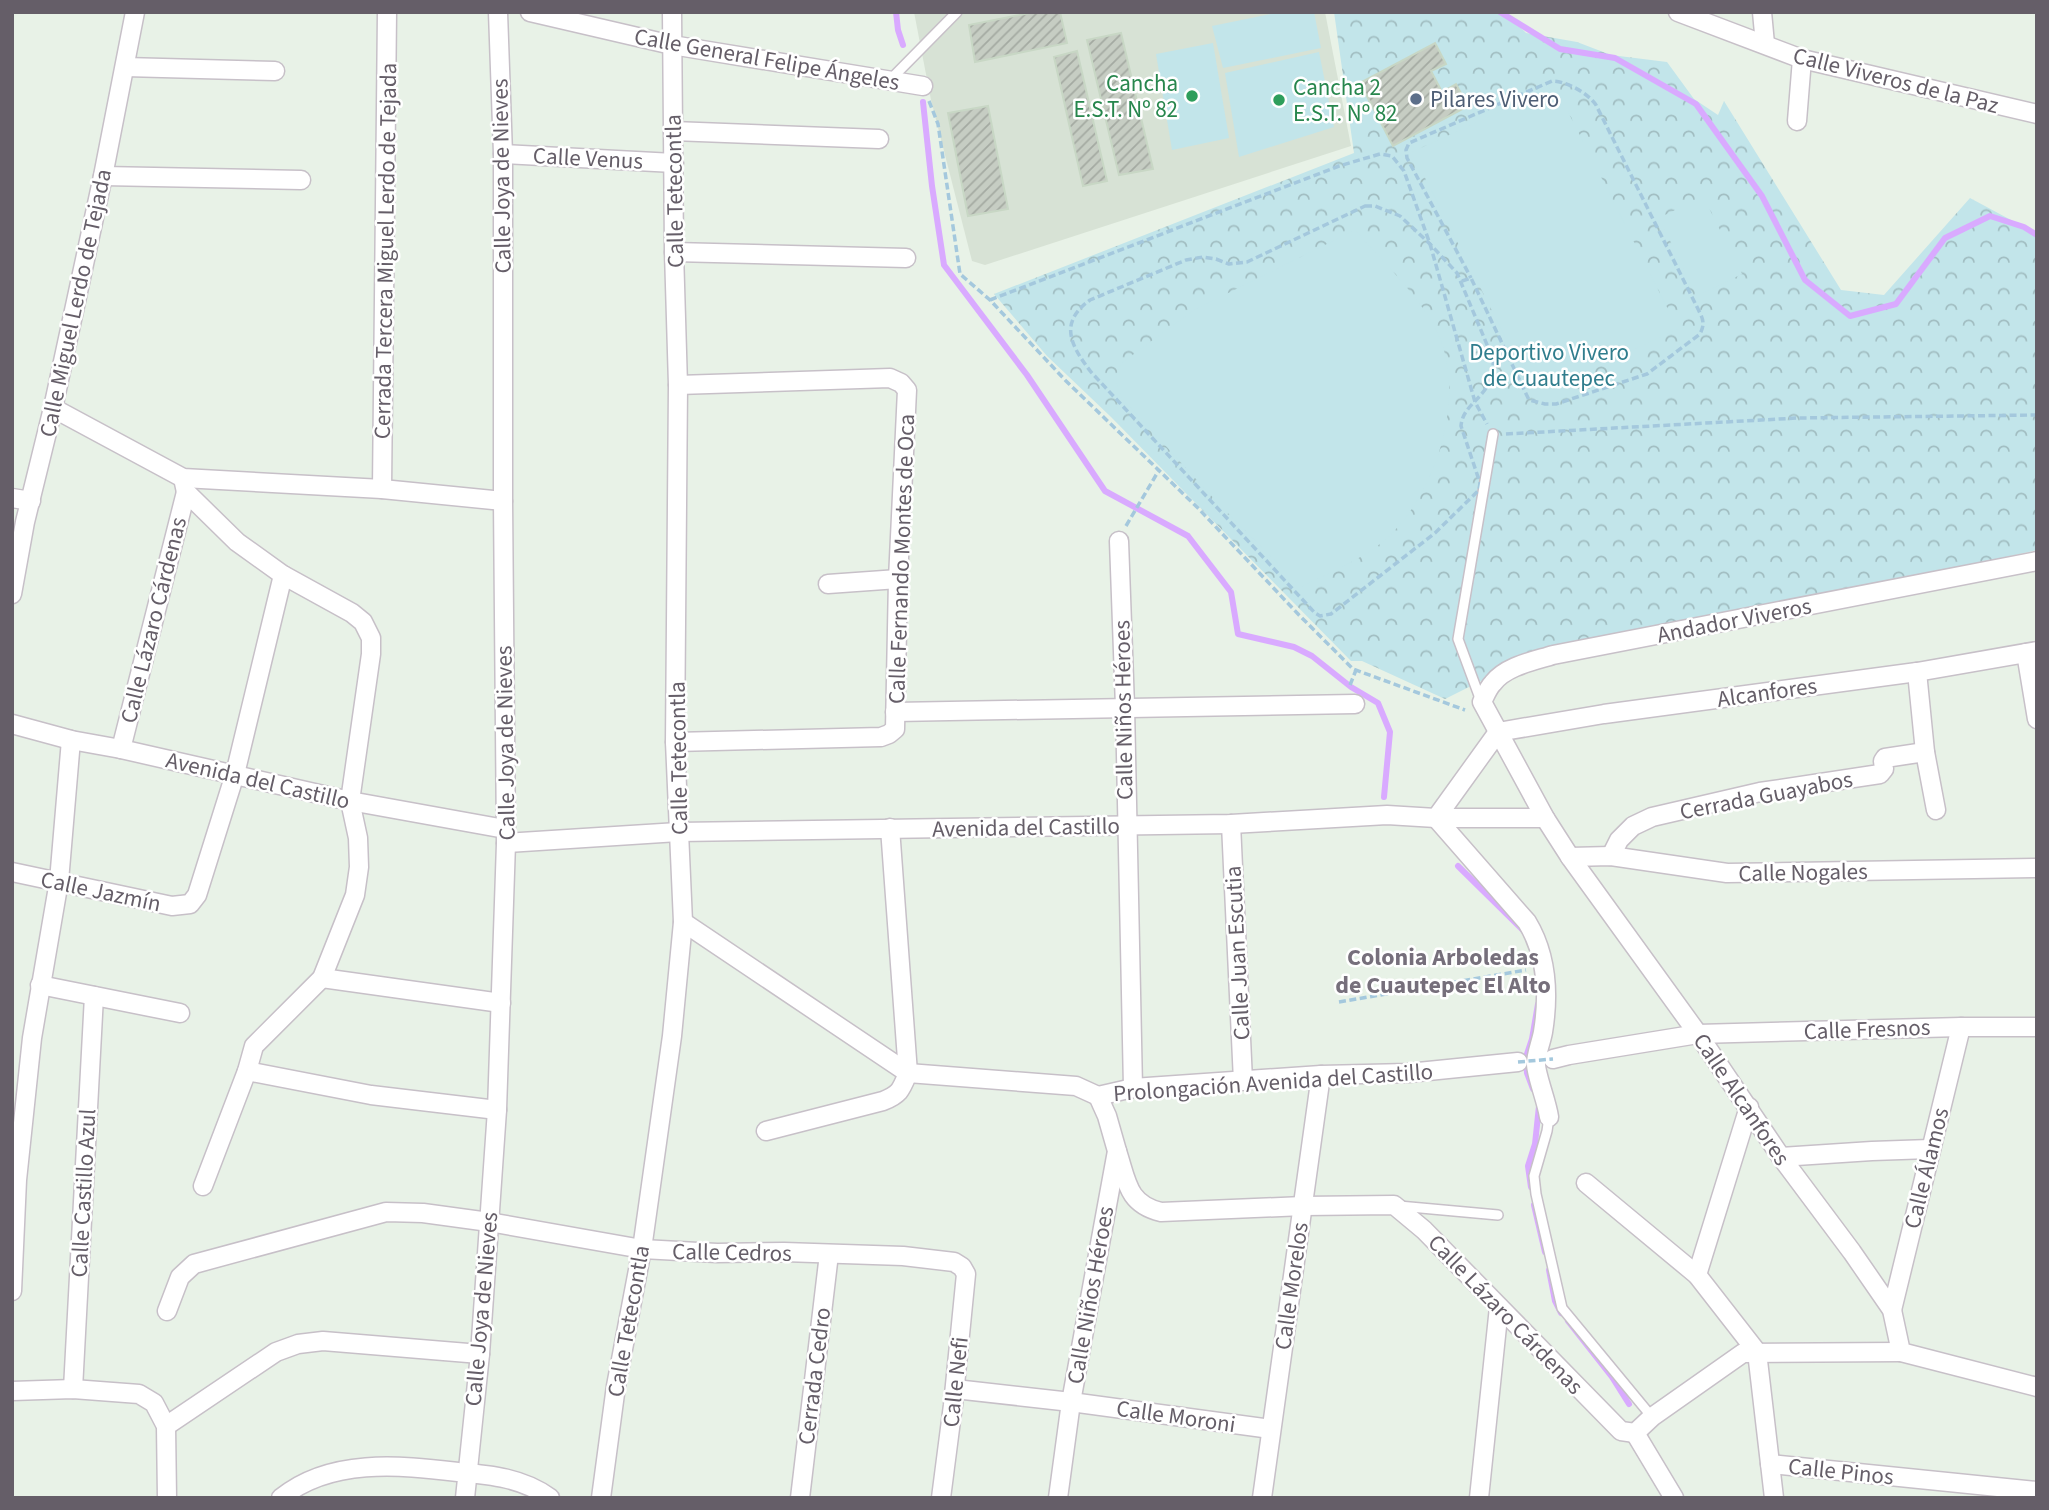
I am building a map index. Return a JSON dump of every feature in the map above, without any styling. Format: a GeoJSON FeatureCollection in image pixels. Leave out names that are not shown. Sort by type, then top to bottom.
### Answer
{"type":"FeatureCollection","features":[{"type":"Feature","properties":{"kind":"street","name":"Calle Miguel Lerdo de Tejada"},"geometry":{"type":"LineString","coordinates":[[12,594],[103,176],[135,12]]}},
{"type":"Feature","properties":{"kind":"street","name":"Cerrada Tercera Miguel Lerdo de Tejada"},"geometry":{"type":"LineString","coordinates":[[382,489],[387,12]]}},
{"type":"Feature","properties":{"kind":"street","name":"Calle Joya de Nieves"},"geometry":{"type":"LineString","coordinates":[[465,1498],[480,1353],[497,1110],[506,836],[503,154],[498,12]]}},
{"type":"Feature","properties":{"kind":"street","name":"Calle General Felipe Ángeles"},"geometry":{"type":"LineString","coordinates":[[530,12],[672,45],[923,86]]}},
{"type":"Feature","properties":{"kind":"street","name":"Calle Tetecontla"},"geometry":{"type":"LineString","coordinates":[[601,1498],[616,1386],[642,1249],[672,1036],[683,922],[675,742],[678,385],[672,12]]}},
{"type":"Feature","properties":{"kind":"street","name":"Calle Viveros de la Paz"},"geometry":{"type":"LineString","coordinates":[[1678,12],[1802,59],[2037,114]]}},
{"type":"Feature","properties":{"kind":"street"},"geometry":{"type":"LineString","coordinates":[[1762,12],[1765,44]]}},
{"type":"Feature","properties":{"kind":"street"},"geometry":{"type":"LineString","coordinates":[[1797,121],[1802,59]]}},
{"type":"Feature","properties":{"kind":"street"},"geometry":{"type":"LineString","coordinates":[[125,66],[275,71]]}},
{"type":"Feature","properties":{"kind":"street"},"geometry":{"type":"LineString","coordinates":[[673,131],[878,139]]}},
{"type":"Feature","properties":{"kind":"street","name":"Calle Venus"},"geometry":{"type":"LineString","coordinates":[[503,154],[674,163]]}},
{"type":"Feature","properties":{"kind":"street"},"geometry":{"type":"LineString","coordinates":[[103,176],[301,180]]}},
{"type":"Feature","properties":{"kind":"street"},"geometry":{"type":"LineString","coordinates":[[674,252],[906,258]]}},
{"type":"Feature","properties":{"kind":"street","name":"Calle Fernando Montes de Oca"},"geometry":{"type":"LineString","coordinates":[[675,742],[881,737],[895,729],[898,579],[907,390],[901,383],[890,378],[678,385]]}},
{"type":"Feature","properties":{"kind":"street"},"geometry":{"type":"LineString","coordinates":[[53,408],[185,485],[237,542],[283,575],[352,612],[363,622],[371,638],[350,801],[358,838],[359,867],[355,895],[322,978],[254,1046],[203,1186]]}},
{"type":"Feature","properties":{"kind":"street"},"geometry":{"type":"LineString","coordinates":[[185,485],[382,489],[503,500]]}},
{"type":"Feature","properties":{"kind":"street","name":"Calle Lázaro Cárdenas"},"geometry":{"type":"LineString","coordinates":[[121,749],[185,485]]}},
{"type":"Feature","properties":{"kind":"street"},"geometry":{"type":"LineString","coordinates":[[12,498],[32,501]]}},
{"type":"Feature","properties":{"kind":"street","name":"Calle Niños Héroes"},"geometry":{"type":"LineString","coordinates":[[1123,533],[1126,826],[1133,1088]]}},
{"type":"Feature","properties":{"kind":"street","name":"Andador Viveros"},"geometry":{"type":"LineString","coordinates":[[1482,702],[1500,676],[1553,655],[2037,561]]}},
{"type":"Feature","properties":{"kind":"street"},"geometry":{"type":"LineString","coordinates":[[235,774],[283,575]]}},
{"type":"Feature","properties":{"kind":"street"},"geometry":{"type":"LineString","coordinates":[[828,584],[898,579]]}},
{"type":"Feature","properties":{"kind":"street"},"geometry":{"type":"LineString","coordinates":[[2031,652],[2037,719]]}},
{"type":"Feature","properties":{"kind":"street","name":"Alcanfores"},"geometry":{"type":"LineString","coordinates":[[1498,732],[1604,714],[1917,672],[2031,652]]}},
{"type":"Feature","properties":{"kind":"street"},"geometry":{"type":"LineString","coordinates":[[1917,672],[1925,752],[1936,810]]}},
{"type":"Feature","properties":{"kind":"street"},"geometry":{"type":"LineString","coordinates":[[895,712],[1351,698]]}},
{"type":"Feature","properties":{"kind":"street"},"geometry":{"type":"LineString","coordinates":[[1482,702],[1498,732],[1436,818],[1533,932],[1544,967],[1547,995],[1536,1066],[1549,1116]]}},
{"type":"Feature","properties":{"kind":"street","name":"Avenida del Castillo"},"geometry":{"type":"LineString","coordinates":[[12,724],[71,740],[235,774],[506,836],[1231,824],[1387,815],[1545,818]]}},
{"type":"Feature","properties":{"kind":"street","name":"Calle Alcanfores"},"geometry":{"type":"LineString","coordinates":[[1498,732],[1545,818],[1570,857],[1892,1310],[1901,1352]]}},
{"type":"Feature","properties":{"kind":"street"},"geometry":{"type":"LineString","coordinates":[[12,1291],[18,1180],[32,1038],[59,881],[71,740]]}},
{"type":"Feature","properties":{"kind":"street","name":"Cerrada Guayabos"},"geometry":{"type":"LineString","coordinates":[[1611,856],[1619,840],[1633,826],[1651,817],[1760,792],[1880,774],[1884,769],[1885,758],[1925,752]]}},
{"type":"Feature","properties":{"kind":"street","name":"Calle Jazmín"},"geometry":{"type":"LineString","coordinates":[[12,872],[172,906],[190,904],[197,895],[235,774]]}},
{"type":"Feature","properties":{"kind":"street","name":"Calle Juan Escutia"},"geometry":{"type":"LineString","coordinates":[[1231,824],[1243,1082]]}},
{"type":"Feature","properties":{"kind":"street"},"geometry":{"type":"LineString","coordinates":[[766,1131],[883,1101],[902,1089],[908,1073],[890,828]]}},
{"type":"Feature","properties":{"kind":"street","name":"Calle Nogales"},"geometry":{"type":"LineString","coordinates":[[1570,857],[1611,856],[1727,873],[2037,868]]}},
{"type":"Feature","properties":{"kind":"street","name":"Prolongación Avenida del Castillo"},"geometry":{"type":"LineString","coordinates":[[683,922],[908,1073],[1076,1086],[1098,1096],[1133,1088],[1321,1075],[1408,1073],[1518,1062]]}},
{"type":"Feature","properties":{"kind":"street"},"geometry":{"type":"LineString","coordinates":[[322,978],[500,1003]]}},
{"type":"Feature","properties":{"kind":"street"},"geometry":{"type":"LineString","coordinates":[[40,985],[180,1013]]}},
{"type":"Feature","properties":{"kind":"street","name":"Calle Castillo Azul"},"geometry":{"type":"LineString","coordinates":[[73,1389],[94,996]]}},
{"type":"Feature","properties":{"kind":"street","name":"Calle Álamos"},"geometry":{"type":"LineString","coordinates":[[1892,1310],[1961,1027]]}},
{"type":"Feature","properties":{"kind":"street","name":"Calle Fresnos"},"geometry":{"type":"LineString","coordinates":[[1698,1034],[2037,1027]]}},
{"type":"Feature","properties":{"kind":"street"},"geometry":{"type":"LineString","coordinates":[[1553,1059],[1698,1034]]}},
{"type":"Feature","properties":{"kind":"street"},"geometry":{"type":"LineString","coordinates":[[247,1071],[371,1095],[497,1110]]}},
{"type":"Feature","properties":{"kind":"street","name":"Calle Morelos"},"geometry":{"type":"LineString","coordinates":[[1265,1497],[1271,1429],[1321,1075]]}},
{"type":"Feature","properties":{"kind":"street","name":"Calle Niños Héroes"},"geometry":{"type":"LineString","coordinates":[[1058,1498],[1071,1402],[1117,1151],[1098,1096]]}},
{"type":"Feature","properties":{"kind":"street"},"geometry":{"type":"LineString","coordinates":[[1697,1275],[1749,1107]]}},
{"type":"Feature","properties":{"kind":"street"},"geometry":{"type":"LineString","coordinates":[[1781,1157],[1872,1150],[1930,1149]]}},
{"type":"Feature","properties":{"kind":"street"},"geometry":{"type":"LineString","coordinates":[[1117,1151],[1134,1199],[1146,1209],[1161,1212],[1394,1205]]}},
{"type":"Feature","properties":{"kind":"street"},"geometry":{"type":"LineString","coordinates":[[1586,1183],[1697,1275],[1757,1352],[1774,1498]]}},
{"type":"Feature","properties":{"kind":"street","name":"Calle Lázaro Cárdenas"},"geometry":{"type":"LineString","coordinates":[[1394,1205],[1424,1230],[1621,1431],[1635,1433]]}},
{"type":"Feature","properties":{"kind":"street","name":"Calle Cedros"},"geometry":{"type":"LineString","coordinates":[[167,1311],[180,1278],[194,1264],[386,1212],[423,1213],[489,1222],[642,1249],[903,1256],[954,1262],[962,1267]]}},
{"type":"Feature","properties":{"kind":"street","name":"Cerrada Cedro"},"geometry":{"type":"LineString","coordinates":[[800,1498],[829,1254]]}},
{"type":"Feature","properties":{"kind":"street","name":"Calle Nefi"},"geometry":{"type":"LineString","coordinates":[[941,1498],[966,1274],[962,1267]]}},
{"type":"Feature","properties":{"kind":"street"},"geometry":{"type":"LineString","coordinates":[[1479,1498],[1499,1307]]}},
{"type":"Feature","properties":{"kind":"street"},"geometry":{"type":"LineString","coordinates":[[166,1426],[276,1352],[298,1344],[323,1341],[480,1353]]}},
{"type":"Feature","properties":{"kind":"street"},"geometry":{"type":"LineString","coordinates":[[1674,1498],[1635,1433],[1652,1417],[1743,1353],[1901,1352],[2037,1387]]}},
{"type":"Feature","properties":{"kind":"street"},"geometry":{"type":"LineString","coordinates":[[12,1391],[73,1389],[139,1394],[154,1403],[166,1426],[167,1498]]}},
{"type":"Feature","properties":{"kind":"street","name":"Calle Moroni"},"geometry":{"type":"LineString","coordinates":[[955,1389],[1271,1429]]}},
{"type":"Feature","properties":{"kind":"street","name":"Calle Pinos"},"geometry":{"type":"LineString","coordinates":[[1770,1464],[2037,1491]]}},
{"type":"Feature","properties":{"kind":"street"},"geometry":{"type":"LineString","coordinates":[[281,1498],[294,1487],[328,1474],[368,1467],[406,1466],[519,1480],[550,1498]]}},
{"type":"Feature","properties":{"kind":"lane"},"geometry":{"type":"LineString","coordinates":[[890,80],[957,12]]}},
{"type":"Feature","properties":{"kind":"lane"},"geometry":{"type":"LineString","coordinates":[[1482,702],[1458,639],[1493,434]]}},
{"type":"Feature","properties":{"kind":"lane"},"geometry":{"type":"LineString","coordinates":[[1549,1116],[1534,1176],[1562,1308],[1652,1417]]}},
{"type":"Feature","properties":{"kind":"lane"},"geometry":{"type":"LineString","coordinates":[[1394,1205],[1498,1215]]}},
{"type":"Feature","properties":{"kind":"path"},"geometry":{"type":"LineString","coordinates":[[1552,81],[1560,81],[1591,98],[1596,105],[1700,313],[1703,328],[1700,334],[1647,374],[1556,404],[1536,403],[1529,400],[1471,278],[1407,158],[1409,143],[1552,81]]}},
{"type":"Feature","properties":{"kind":"path"},"geometry":{"type":"LineString","coordinates":[[923,86],[938,124],[960,274],[990,300],[1066,381],[1198,508],[1299,615],[1356,670],[1465,710],[1482,702]]}},
{"type":"Feature","properties":{"kind":"path"},"geometry":{"type":"LineString","coordinates":[[990,300],[1339,166],[1380,154],[1392,156],[1404,172],[1430,244],[1475,402],[1493,434],[1798,418],[2037,415]]}},
{"type":"Feature","properties":{"kind":"path"},"geometry":{"type":"LineString","coordinates":[[1365,206],[1376,206],[1400,216],[1430,244],[1462,281],[1493,359],[1492,378],[1462,418],[1461,426],[1480,483],[1479,490],[1436,533],[1331,614],[1320,616],[1091,372],[1077,352],[1070,329],[1072,318],[1078,309],[1090,300],[1186,260],[1203,257],[1229,264],[1247,262],[1365,206]]}},
{"type":"Feature","properties":{"kind":"path"},"geometry":{"type":"LineString","coordinates":[[1462,281],[1471,278]]}},
{"type":"Feature","properties":{"kind":"path"},"geometry":{"type":"LineString","coordinates":[[1123,533],[1159,470]]}},
{"type":"Feature","properties":{"kind":"path"},"geometry":{"type":"LineString","coordinates":[[1351,698],[1356,670]]}},
{"type":"Feature","properties":{"kind":"path"},"geometry":{"type":"LineString","coordinates":[[1339,1002],[1531,969]]}},
{"type":"Feature","properties":{"kind":"path"},"geometry":{"type":"LineString","coordinates":[[1518,1062],[1553,1059]]}},
{"type":"Feature","properties":{"kind":"shaded area"},"geometry":{"type":"Polygon","coordinates":[[[914,12],[1325,12],[1351,146],[985,265],[972,261],[931,100],[914,12]]]}},
{"type":"Feature","properties":{"kind":"green space","name":"Cancha E.S.T. Nº 82"},"geometry":{"type":"Polygon","coordinates":[[[1281,12],[1314,12],[1321,48],[1223,68],[1212,26],[1281,12]]]}},
{"type":"Feature","properties":{"kind":"green space","name":"Deportivo Vivero de Cuautepec"},"geometry":{"type":"Polygon","coordinates":[[[1334,12],[1505,12],[1526,33],[1577,42],[1611,55],[1667,62],[1694,99],[1718,115],[1724,101],[1841,290],[1884,295],[1970,198],[2037,232],[2037,550],[1509,667],[1445,699],[1362,661],[1351,661],[1111,417],[1047,356],[994,294],[1354,153],[1334,12]]]}},
{"type":"Feature","properties":{"kind":"green space","name":"Cancha E.S.T. Nº 82"},"geometry":{"type":"Polygon","coordinates":[[[1213,43],[1229,138],[1172,150],[1156,54],[1213,43]]]}},
{"type":"Feature","properties":{"kind":"green space","name":"Cancha 2 E.S.T. Nº 82"},"geometry":{"type":"Polygon","coordinates":[[[1319,52],[1334,127],[1239,157],[1225,73],[1319,52]]]}},
{"type":"Feature","properties":{"kind":"green space"},"geometry":{"type":"Polygon","coordinates":[[[1555,86],[1678,329],[1535,396],[1412,152],[1555,86]]]}},
{"type":"Feature","properties":{"kind":"green space"},"geometry":{"type":"Polygon","coordinates":[[[1703,196],[1742,274],[1697,296],[1659,218],[1703,196]]]}},
{"type":"Feature","properties":{"kind":"green space"},"geometry":{"type":"Polygon","coordinates":[[[1355,230],[1412,293],[1438,334],[1446,359],[1449,386],[1447,415],[1442,444],[1432,472],[1403,521],[1385,540],[1366,554],[1301,587],[1217,502],[1123,399],[1116,376],[1123,362],[1194,310],[1355,230]]]}},
{"type":"Feature","properties":{"kind":"building"},"geometry":{"type":"Polygon","coordinates":[[[1035,12],[1060,12],[1067,43],[975,62],[969,25],[1035,12]]]}},
{"type":"Feature","properties":{"kind":"building"},"geometry":{"type":"Polygon","coordinates":[[[1121,33],[1153,169],[1119,175],[1087,40],[1121,33]]]}},
{"type":"Feature","properties":{"kind":"building","name":"Pilares Vivero"},"geometry":{"type":"Polygon","coordinates":[[[1435,43],[1446,64],[1431,71],[1442,92],[1456,84],[1468,106],[1393,146],[1360,83],[1435,43]]]}},
{"type":"Feature","properties":{"kind":"building"},"geometry":{"type":"Polygon","coordinates":[[[1077,51],[1107,181],[1083,186],[1054,57],[1077,51]]]}},
{"type":"Feature","properties":{"kind":"building"},"geometry":{"type":"Polygon","coordinates":[[[988,106],[1008,209],[968,216],[948,113],[988,106]]]}},
{"type":"Feature","properties":{"kind":"waterway"},"geometry":{"type":"LineString","coordinates":[[896,12],[903,45]]}},
{"type":"Feature","properties":{"kind":"waterway"},"geometry":{"type":"LineString","coordinates":[[1500,12],[1560,49],[1615,58],[1696,104],[1762,196],[1805,280],[1850,316],[1896,304],[1945,238],[1990,216],[2024,227],[2037,235]]}},
{"type":"Feature","properties":{"kind":"waterway"},"geometry":{"type":"LineString","coordinates":[[923,102],[944,265],[1027,375],[1105,491],[1188,536],[1231,592],[1238,634],[1294,647],[1312,656],[1351,687],[1378,703],[1390,732],[1384,797]]}},
{"type":"Feature","properties":{"kind":"waterway"},"geometry":{"type":"LineString","coordinates":[[1458,866],[1526,933]]}},
{"type":"Feature","properties":{"kind":"waterway"},"geometry":{"type":"LineString","coordinates":[[1533,1089],[1527,1073],[1526,1057],[1538,1004]]}},
{"type":"Feature","properties":{"kind":"waterway"},"geometry":{"type":"LineString","coordinates":[[1531,1187],[1528,1166],[1535,1144],[1539,1106]]}},
{"type":"Feature","properties":{"kind":"waterway"},"geometry":{"type":"LineString","coordinates":[[1534,1205],[1545,1252]]}},
{"type":"Feature","properties":{"kind":"waterway"},"geometry":{"type":"LineString","coordinates":[[1549,1270],[1555,1301],[1561,1313]]}},
{"type":"Feature","properties":{"kind":"waterway"},"geometry":{"type":"LineString","coordinates":[[1568,1321],[1612,1377],[1629,1404]]}},
{"type":"Feature","properties":{"kind":"place","name":"Cancha E.S.T. Nº 82"},"geometry":{"type":"Point","coordinates":[1192,96]}},
{"type":"Feature","properties":{"kind":"place","name":"Pilares Vivero"},"geometry":{"type":"Point","coordinates":[1416,99]}},
{"type":"Feature","properties":{"kind":"place","name":"Cancha 2 E.S.T. Nº 82"},"geometry":{"type":"Point","coordinates":[1279,100]}},
{"type":"Feature","properties":{"kind":"district","name":"Colonia Arboledas de Cuautepec El Alto"},"geometry":{"type":"Point","coordinates":[1443,971]}}]}
